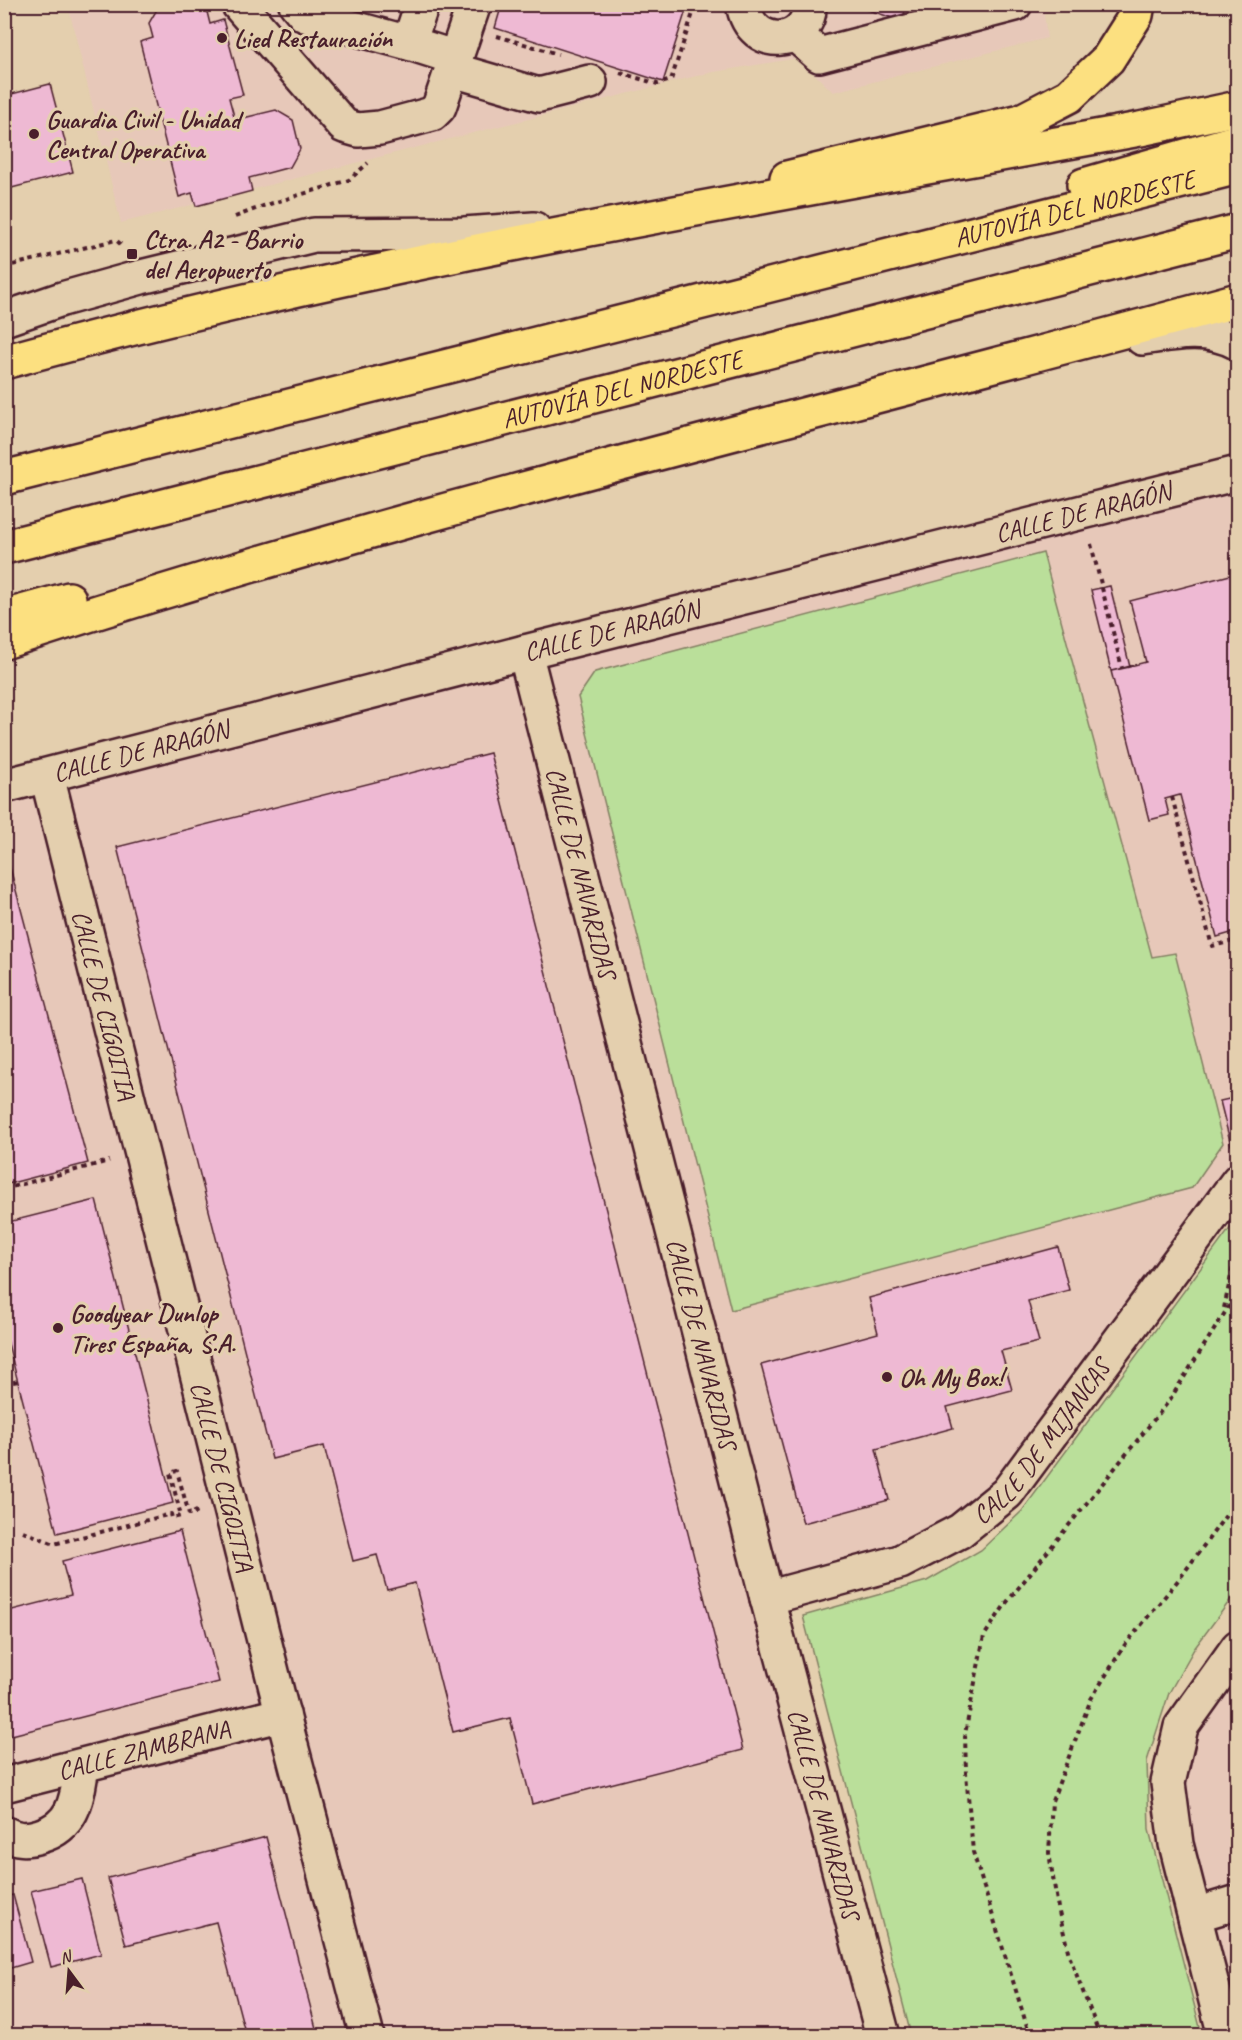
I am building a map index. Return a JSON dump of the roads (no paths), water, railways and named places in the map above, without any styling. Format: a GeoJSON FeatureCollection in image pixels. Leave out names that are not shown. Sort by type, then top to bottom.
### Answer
{"type":"FeatureCollection","features":[{"type":"Feature","properties":{"kind":"main road"},"geometry":{"type":"LineString","coordinates":[[617,224],[748,188],[1021,121],[1070,96],[1108,59],[1136,15],[1138,4]]}},
{"type":"Feature","properties":{"kind":"main road"},"geometry":{"type":"LineString","coordinates":[[4,362],[75,342],[468,252],[1140,129],[1238,108]]}},
{"type":"Feature","properties":{"kind":"main road"},"geometry":{"type":"LineString","coordinates":[[1030,219],[1087,183],[1238,141]]}},
{"type":"Feature","properties":{"kind":"main road","name":"AUTOVÍA DEL NORDESTE"},"geometry":{"type":"LineString","coordinates":[[4,478],[1238,167]]}},
{"type":"Feature","properties":{"kind":"main road","name":"AUTOVÍA DEL NORDESTE"},"geometry":{"type":"LineString","coordinates":[[4,547],[1238,231]]}},
{"type":"Feature","properties":{"kind":"main road"},"geometry":{"type":"LineString","coordinates":[[4,642],[178,585],[428,515],[1048,352],[1238,299]]}},
{"type":"Feature","properties":{"kind":"main road"},"geometry":{"type":"LineString","coordinates":[[4,617],[425,500],[1045,338],[1238,299]]}},
{"type":"Feature","properties":{"kind":"street"},"geometry":{"type":"LineString","coordinates":[[238,4],[344,126],[358,130],[432,114],[440,107],[474,4]]}},
{"type":"Feature","properties":{"kind":"street"},"geometry":{"type":"LineString","coordinates":[[297,4],[305,15],[409,43],[455,64],[539,95],[590,82]]}},
{"type":"Feature","properties":{"kind":"street"},"geometry":{"type":"LineString","coordinates":[[409,43],[422,4]]}},
{"type":"Feature","properties":{"kind":"street"},"geometry":{"type":"LineString","coordinates":[[743,4],[746,18],[754,30],[766,37],[781,39],[795,33],[805,23],[809,4]]}},
{"type":"Feature","properties":{"kind":"street"},"geometry":{"type":"LineString","coordinates":[[795,33],[819,55],[1015,4]]}},
{"type":"Feature","properties":{"kind":"street"},"geometry":{"type":"LineString","coordinates":[[4,319],[62,299],[141,277],[314,235],[464,234],[617,224]]}},
{"type":"Feature","properties":{"kind":"street"},"geometry":{"type":"LineString","coordinates":[[1048,352],[1187,331],[1225,336],[1238,343]]}},
{"type":"Feature","properties":{"kind":"street","name":"CALLE DE ARAGÓN"},"geometry":{"type":"LineString","coordinates":[[4,786],[1231,471]]}},
{"type":"Feature","properties":{"kind":"street","name":"CALLE DE NAVARIDAS"},"geometry":{"type":"LineString","coordinates":[[525,651],[767,1598],[883,2036]]}},
{"type":"Feature","properties":{"kind":"street","name":"CALLE DE CIGOITIA"},"geometry":{"type":"LineString","coordinates":[[47,776],[283,1714],[367,2036]]}},
{"type":"Feature","properties":{"kind":"street","name":"CALLE DE MIJANCAS"},"geometry":{"type":"LineString","coordinates":[[767,1598],[900,1562],[960,1531],[1007,1494],[1238,1181]]}},
{"type":"Feature","properties":{"kind":"street"},"geometry":{"type":"LineString","coordinates":[[1225,2036],[1176,1844],[1168,1783],[1181,1727],[1238,1647]]}},
{"type":"Feature","properties":{"kind":"street","name":"CALLE ZAMBRANA"},"geometry":{"type":"LineString","coordinates":[[4,1785],[283,1714]]}},
{"type":"Feature","properties":{"kind":"street"},"geometry":{"type":"LineString","coordinates":[[4,1833],[26,1840],[48,1834],[65,1823],[76,1804],[82,1766]]}},
{"type":"Feature","properties":{"kind":"street"},"geometry":{"type":"LineString","coordinates":[[1195,1916],[1238,1902]]}},
{"type":"Feature","properties":{"kind":"place","name":"Lied Restauración"},"geometry":{"type":"Point","coordinates":[222,38]}},
{"type":"Feature","properties":{"kind":"place","name":"Guardia Civil - Unidad Central Operativa"},"geometry":{"type":"Point","coordinates":[34,134]}},
{"type":"Feature","properties":{"kind":"place","name":"Ctra. A2 - Barrio del Aeropuerto"},"geometry":{"type":"Point","coordinates":[132,254]}},
{"type":"Feature","properties":{"kind":"place","name":"Goodyear Dunlop Tires España, S.A."},"geometry":{"type":"Point","coordinates":[58,1328]}},
{"type":"Feature","properties":{"kind":"place","name":"Oh My Box!"},"geometry":{"type":"Point","coordinates":[887,1377]}}]}
